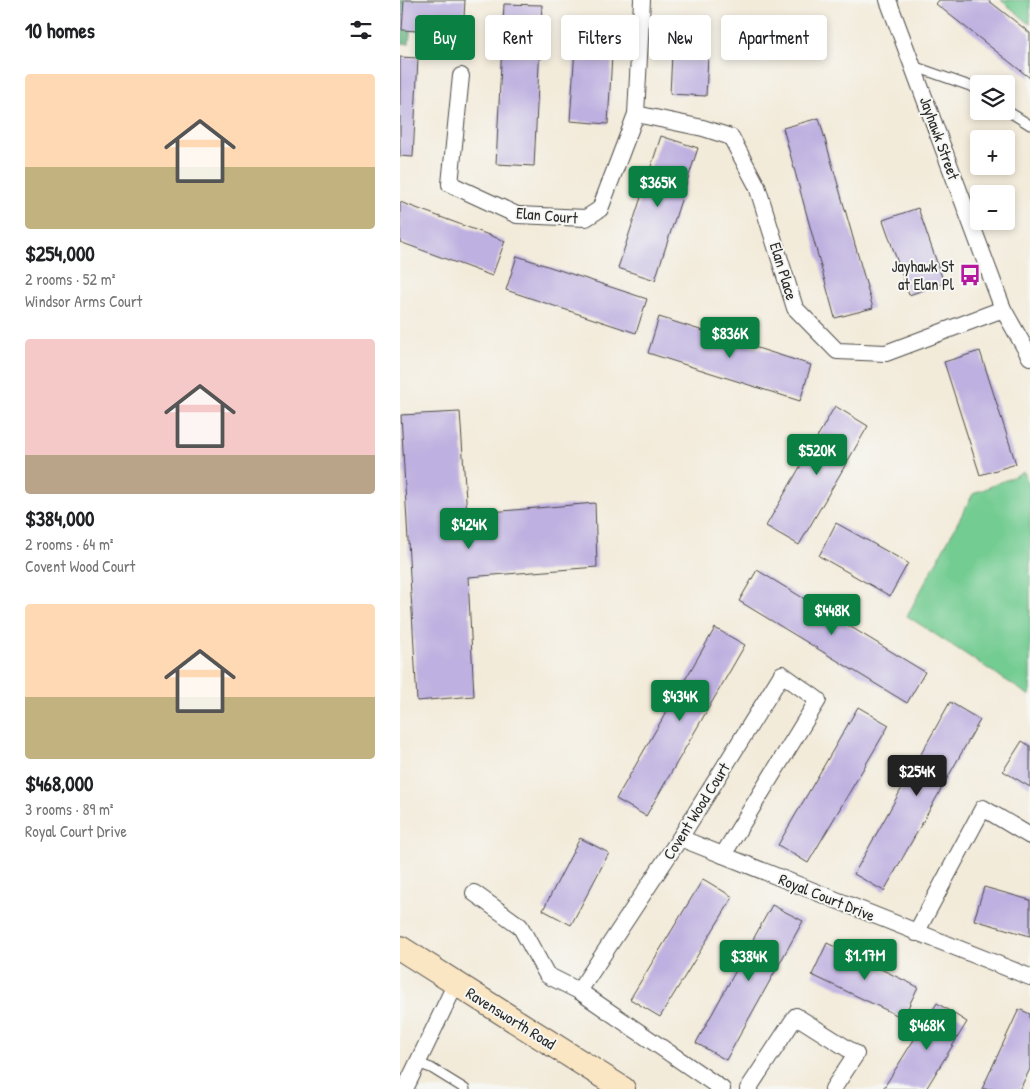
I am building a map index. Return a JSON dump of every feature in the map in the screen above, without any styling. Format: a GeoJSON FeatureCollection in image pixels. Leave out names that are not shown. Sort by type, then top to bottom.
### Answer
{"type":"FeatureCollection","features":[{"type":"Feature","properties":{"kind":"main road","name":"Ravensworth Road"},"geometry":{"type":"LineString","coordinates":[[400,948],[623,1089]]}},
{"type":"Feature","properties":{"kind":"street","name":"Elan Court"},"geometry":{"type":"LineString","coordinates":[[460,76],[450,184],[517,214],[586,218],[600,209],[636,114],[642,0]]}},
{"type":"Feature","properties":{"kind":"street","name":"Jayhawk Street"},"geometry":{"type":"LineString","coordinates":[[888,0],[1003,309],[1030,356]]}},
{"type":"Feature","properties":{"kind":"street","name":"Elan Place"},"geometry":{"type":"LineString","coordinates":[[636,114],[731,136],[757,186],[796,308],[837,351],[886,352],[1003,309]]}},
{"type":"Feature","properties":{"kind":"street","name":"Covent Wood Court"},"geometry":{"type":"LineString","coordinates":[[579,991],[680,838],[782,674],[818,700],[723,855]]}},
{"type":"Feature","properties":{"kind":"street"},"geometry":{"type":"LineString","coordinates":[[916,932],[983,808],[1030,836]]}},
{"type":"Feature","properties":{"kind":"street","name":"Royal Court Drive"},"geometry":{"type":"LineString","coordinates":[[680,838],[1030,977]]}},
{"type":"Feature","properties":{"kind":"street"},"geometry":{"type":"LineString","coordinates":[[474,893],[520,926],[547,975],[579,991],[722,1089]]}},
{"type":"Feature","properties":{"kind":"street"},"geometry":{"type":"LineString","coordinates":[[405,1089],[456,984]]}},
{"type":"Feature","properties":{"kind":"street"},"geometry":{"type":"LineString","coordinates":[[748,1089],[796,1016],[856,1054],[833,1089]]}},
{"type":"Feature","properties":{"kind":"lane"},"geometry":{"type":"LineString","coordinates":[[913,66],[970,86]]}},
{"type":"Feature","properties":{"kind":"lane"},"geometry":{"type":"LineString","coordinates":[[1015,116],[1030,125]]}},
{"type":"Feature","properties":{"kind":"lane"},"geometry":{"type":"LineString","coordinates":[[417,1063],[431,1068],[465,1089]]}},
{"type":"Feature","properties":{"kind":"green space"},"geometry":{"type":"Polygon","coordinates":[[[400,0],[414,0],[409,44],[400,43],[400,0]]]}},
{"type":"Feature","properties":{"kind":"green space"},"geometry":{"type":"Polygon","coordinates":[[[1001,0],[1030,0],[1030,24],[1001,0]]]}},
{"type":"Feature","properties":{"kind":"green space"},"geometry":{"type":"Polygon","coordinates":[[[1024,472],[1030,488],[1030,696],[907,616],[973,494],[1024,472]]]}},
{"type":"Feature","properties":{"kind":"building"},"geometry":{"type":"Polygon","coordinates":[[[404,0],[465,0],[464,15],[415,15],[415,31],[402,30],[404,0]]]}},
{"type":"Feature","properties":{"kind":"building"},"geometry":{"type":"Polygon","coordinates":[[[939,0],[988,0],[1030,33],[1030,78],[936,4],[939,0]]]}},
{"type":"Feature","properties":{"kind":"building"},"geometry":{"type":"Polygon","coordinates":[[[504,4],[542,5],[542,15],[503,15],[504,4]]]}},
{"type":"Feature","properties":{"kind":"building"},"geometry":{"type":"Polygon","coordinates":[[[400,57],[415,58],[415,60],[418,60],[413,157],[400,156],[400,57]]]}},
{"type":"Feature","properties":{"kind":"building"},"geometry":{"type":"Polygon","coordinates":[[[501,60],[539,60],[534,166],[496,164],[501,60]]]}},
{"type":"Feature","properties":{"kind":"building"},"geometry":{"type":"Polygon","coordinates":[[[574,60],[612,60],[608,124],[570,121],[574,60]]]}},
{"type":"Feature","properties":{"kind":"building"},"geometry":{"type":"Polygon","coordinates":[[[672,60],[708,60],[706,96],[670,94],[672,60]]]}},
{"type":"Feature","properties":{"kind":"building"},"geometry":{"type":"Polygon","coordinates":[[[819,118],[873,308],[835,318],[783,128],[819,118]]]}},
{"type":"Feature","properties":{"kind":"building"},"geometry":{"type":"Polygon","coordinates":[[[661,136],[698,148],[655,280],[618,268],[661,136]]]}},
{"type":"Feature","properties":{"kind":"building"},"geometry":{"type":"Polygon","coordinates":[[[400,202],[505,241],[492,276],[400,242],[400,202]]]}},
{"type":"Feature","properties":{"kind":"building"},"geometry":{"type":"Polygon","coordinates":[[[918,208],[944,283],[909,295],[883,220],[918,208]]]}},
{"type":"Feature","properties":{"kind":"building"},"geometry":{"type":"Polygon","coordinates":[[[517,256],[647,299],[636,333],[506,290],[517,256]]]}},
{"type":"Feature","properties":{"kind":"building"},"geometry":{"type":"Polygon","coordinates":[[[659,317],[811,365],[800,401],[648,353],[659,317]]]}},
{"type":"Feature","properties":{"kind":"building"},"geometry":{"type":"Polygon","coordinates":[[[980,351],[1016,464],[980,475],[944,362],[980,351]]]}},
{"type":"Feature","properties":{"kind":"building"},"geometry":{"type":"Polygon","coordinates":[[[835,406],[868,426],[799,545],[766,526],[835,406]]]}},
{"type":"Feature","properties":{"kind":"building"},"geometry":{"type":"Polygon","coordinates":[[[460,412],[467,514],[595,503],[597,567],[468,577],[474,696],[417,701],[401,415],[460,412]]]}},
{"type":"Feature","properties":{"kind":"building"},"geometry":{"type":"Polygon","coordinates":[[[836,523],[908,563],[890,596],[819,556],[836,523]]]}},
{"type":"Feature","properties":{"kind":"building"},"geometry":{"type":"Polygon","coordinates":[[[757,570],[925,672],[907,703],[739,601],[757,570]]]}},
{"type":"Feature","properties":{"kind":"building"},"geometry":{"type":"Polygon","coordinates":[[[715,628],[745,645],[646,816],[616,799],[715,628]]]}},
{"type":"Feature","properties":{"kind":"building"},"geometry":{"type":"Polygon","coordinates":[[[950,702],[980,720],[884,891],[854,874],[950,702]]]}},
{"type":"Feature","properties":{"kind":"building"},"geometry":{"type":"Polygon","coordinates":[[[858,707],[889,725],[808,863],[778,845],[858,707]]]}},
{"type":"Feature","properties":{"kind":"building"},"geometry":{"type":"Polygon","coordinates":[[[1022,741],[1030,746],[1030,787],[1003,771],[1022,741]]]}},
{"type":"Feature","properties":{"kind":"building"},"geometry":{"type":"Polygon","coordinates":[[[580,838],[609,853],[571,925],[543,910],[580,838]]]}},
{"type":"Feature","properties":{"kind":"building"},"geometry":{"type":"Polygon","coordinates":[[[703,879],[733,897],[660,1017],[630,999],[703,879]]]}},
{"type":"Feature","properties":{"kind":"building"},"geometry":{"type":"Polygon","coordinates":[[[984,887],[1030,900],[1030,936],[974,920],[984,887]]]}},
{"type":"Feature","properties":{"kind":"building"},"geometry":{"type":"Polygon","coordinates":[[[772,905],[803,921],[726,1060],[696,1043],[772,905]]]}},
{"type":"Feature","properties":{"kind":"building"},"geometry":{"type":"Polygon","coordinates":[[[827,943],[918,987],[903,1018],[812,975],[827,943]]]}},
{"type":"Feature","properties":{"kind":"building"},"geometry":{"type":"Polygon","coordinates":[[[937,1003],[967,1022],[926,1089],[883,1089],[937,1003]]]}},
{"type":"Feature","properties":{"kind":"building"},"geometry":{"type":"Polygon","coordinates":[[[1019,1009],[1030,1014],[1030,1069],[1020,1089],[982,1089],[1019,1009]]]}},
{"type":"Feature","properties":{"kind":"place","name":"Jayhawk St at Elan Pl"},"geometry":{"type":"Point","coordinates":[970,275]}}]}
